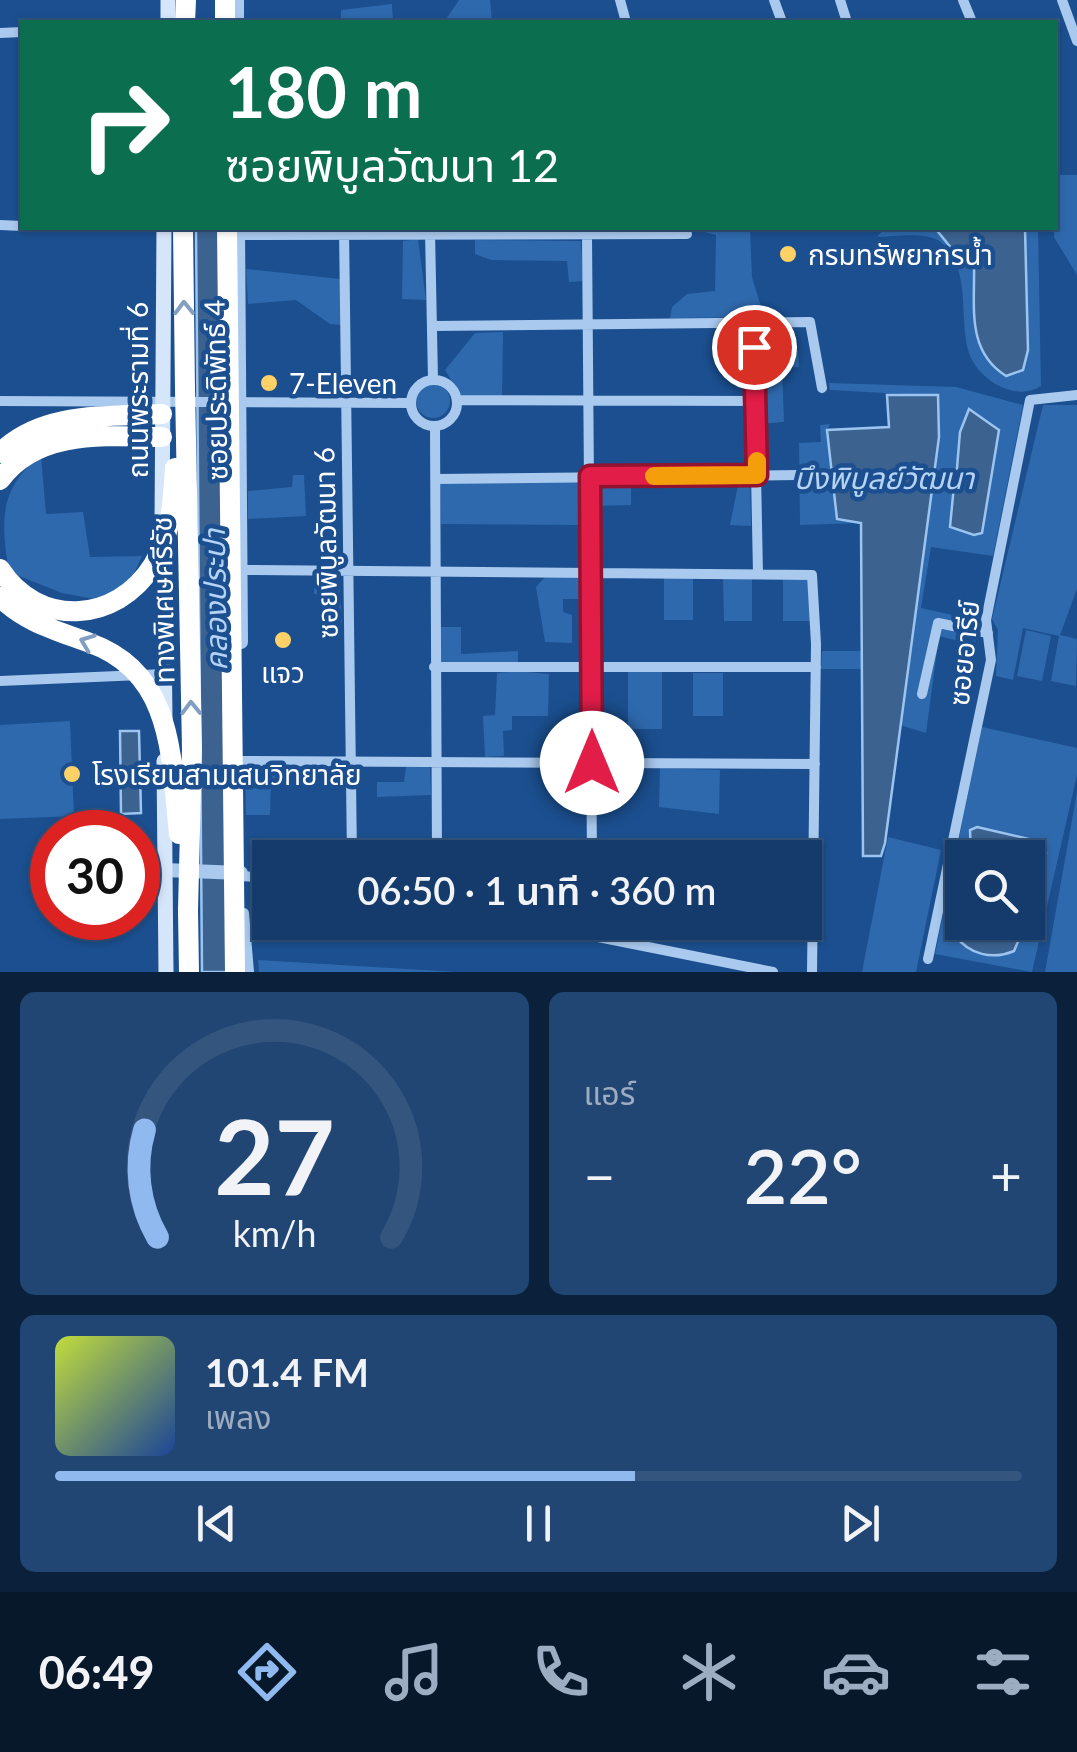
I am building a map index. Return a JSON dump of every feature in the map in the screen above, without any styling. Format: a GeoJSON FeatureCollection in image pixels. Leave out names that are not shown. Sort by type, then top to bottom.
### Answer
{"type":"FeatureCollection","features":[{"type":"Feature","properties":{"kind":"highway","name":"ทางพิเศษศรีรัช"},"geometry":{"type":"LineString","coordinates":[[183,230],[171,401],[192,749],[189,972]]}},
{"type":"Feature","properties":{"kind":"highway"},"geometry":{"type":"LineString","coordinates":[[234,230],[235,972]]}},
{"type":"Feature","properties":{"kind":"highway"},"geometry":{"type":"LineString","coordinates":[[0,454],[26,433],[171,401],[167,533],[153,566],[132,590],[104,608],[66,613],[33,602],[0,569]]}},
{"type":"Feature","properties":{"kind":"highway"},"geometry":{"type":"LineString","coordinates":[[0,480],[21,457],[49,444],[97,436],[162,438]]}},
{"type":"Feature","properties":{"kind":"highway"},"geometry":{"type":"LineString","coordinates":[[0,597],[24,617],[122,658],[152,688],[168,735],[188,910]]}},
{"type":"Feature","properties":{"kind":"main road","name":"ถนนพระรามที่ 6"},"geometry":{"type":"LineString","coordinates":[[164,230],[171,401],[162,438],[166,972]]}},
{"type":"Feature","properties":{"kind":"street"},"geometry":{"type":"LineString","coordinates":[[1062,0],[1077,41]]}},
{"type":"Feature","properties":{"kind":"street"},"geometry":{"type":"LineString","coordinates":[[234,230],[688,234]]}},
{"type":"Feature","properties":{"kind":"street","name":"ซอยประดิพัทธ์ 4"},"geometry":{"type":"LineString","coordinates":[[234,230],[235,402],[242,570],[240,762],[234,873],[249,972]]}},
{"type":"Feature","properties":{"kind":"street"},"geometry":{"type":"LineString","coordinates":[[430,231],[433,380]]}},
{"type":"Feature","properties":{"kind":"street","name":"ซอยพิบูลวัฒนา 6"},"geometry":{"type":"LineString","coordinates":[[344,232],[352,840]]}},
{"type":"Feature","properties":{"kind":"street"},"geometry":{"type":"LineString","coordinates":[[587,235],[592,840]]}},
{"type":"Feature","properties":{"kind":"street"},"geometry":{"type":"LineString","coordinates":[[753,323],[758,574]]}},
{"type":"Feature","properties":{"kind":"street"},"geometry":{"type":"LineString","coordinates":[[433,326],[812,324],[822,388]]}},
{"type":"Feature","properties":{"kind":"street"},"geometry":{"type":"LineString","coordinates":[[433,380],[451,387],[457,400],[450,420],[435,426],[415,417],[411,402],[415,390],[433,380]]}},
{"type":"Feature","properties":{"kind":"street","name":"ซอยอารีย์"},"geometry":{"type":"LineString","coordinates":[[928,959],[990,660],[987,615],[1030,400],[1034,396],[1077,395]]}},
{"type":"Feature","properties":{"kind":"street"},"geometry":{"type":"LineString","coordinates":[[457,400],[755,401]]}},
{"type":"Feature","properties":{"kind":"street"},"geometry":{"type":"LineString","coordinates":[[0,401],[411,402]]}},
{"type":"Feature","properties":{"kind":"street"},"geometry":{"type":"LineString","coordinates":[[435,426],[437,840]]}},
{"type":"Feature","properties":{"kind":"street"},"geometry":{"type":"LineString","coordinates":[[436,478],[798,476]]}},
{"type":"Feature","properties":{"kind":"street"},"geometry":{"type":"LineString","coordinates":[[242,570],[812,575],[816,667],[814,840]]}},
{"type":"Feature","properties":{"kind":"street"},"geometry":{"type":"LineString","coordinates":[[922,694],[938,623],[988,633]]}},
{"type":"Feature","properties":{"kind":"street"},"geometry":{"type":"LineString","coordinates":[[434,667],[816,667]]}},
{"type":"Feature","properties":{"kind":"street"},"geometry":{"type":"LineString","coordinates":[[0,681],[165,674]]}},
{"type":"Feature","properties":{"kind":"street"},"geometry":{"type":"LineString","coordinates":[[240,762],[815,764]]}},
{"type":"Feature","properties":{"kind":"street"},"geometry":{"type":"LineString","coordinates":[[164,870],[252,876]]}},
{"type":"Feature","properties":{"kind":"street"},"geometry":{"type":"LineString","coordinates":[[638,940],[773,972]]}},
{"type":"Feature","properties":{"kind":"street"},"geometry":{"type":"LineString","coordinates":[[812,972],[813,940]]}},
{"type":"Feature","properties":{"kind":"shaded area"},"geometry":{"type":"Polygon","coordinates":[[[459,0],[490,0],[492,20],[445,20],[459,0]]]}},
{"type":"Feature","properties":{"kind":"shaded area"},"geometry":{"type":"Polygon","coordinates":[[[392,4],[393,20],[341,20],[341,10],[392,4]]]}},
{"type":"Feature","properties":{"kind":"shaded area"},"geometry":{"type":"Polygon","coordinates":[[[1058,175],[1077,175],[1077,275],[1054,237],[1054,230],[1058,230],[1058,175]]]}},
{"type":"Feature","properties":{"kind":"shaded area"},"geometry":{"type":"Polygon","coordinates":[[[697,230],[750,230],[752,277],[764,317],[670,318],[672,307],[687,294],[715,291],[716,235],[697,230]]]}},
{"type":"Feature","properties":{"kind":"shaded area"},"geometry":{"type":"Polygon","coordinates":[[[883,230],[1038,230],[1041,386],[1031,391],[1009,390],[988,379],[972,361],[965,337],[958,269],[944,245],[931,237],[877,237],[883,230]]]}},
{"type":"Feature","properties":{"kind":"shaded area"},"geometry":{"type":"Polygon","coordinates":[[[418,239],[426,300],[402,299],[403,241],[418,239]]]}},
{"type":"Feature","properties":{"kind":"shaded area"},"geometry":{"type":"Polygon","coordinates":[[[475,240],[581,241],[583,281],[569,282],[567,261],[491,260],[475,254],[475,240]]]}},
{"type":"Feature","properties":{"kind":"shaded area"},"geometry":{"type":"Polygon","coordinates":[[[246,269],[340,279],[341,325],[330,324],[296,300],[248,304],[246,269]]]}},
{"type":"Feature","properties":{"kind":"shaded area"},"geometry":{"type":"Polygon","coordinates":[[[781,327],[781,350],[798,350],[799,367],[782,368],[784,422],[760,424],[760,330],[781,327]]]}},
{"type":"Feature","properties":{"kind":"shaded area"},"geometry":{"type":"Polygon","coordinates":[[[503,332],[502,398],[461,396],[445,370],[475,333],[503,332]]]}},
{"type":"Feature","properties":{"kind":"shaded area"},"geometry":{"type":"Polygon","coordinates":[[[829,383],[956,387],[1023,405],[993,556],[931,547],[921,608],[980,621],[975,645],[939,636],[926,733],[900,725],[939,437],[938,396],[830,390],[829,383]]]}},
{"type":"Feature","properties":{"kind":"shaded area"},"geometry":{"type":"Polygon","coordinates":[[[433,384],[445,389],[450,401],[445,413],[433,418],[421,413],[416,401],[421,389],[433,384]]]}},
{"type":"Feature","properties":{"kind":"shaded area"},"geometry":{"type":"Polygon","coordinates":[[[1043,405],[1077,405],[1077,589],[1060,635],[1077,639],[1076,686],[1051,681],[1059,636],[1023,628],[1013,680],[996,676],[998,630],[992,619],[1043,405]]]}},
{"type":"Feature","properties":{"kind":"shaded area"},"geometry":{"type":"Polygon","coordinates":[[[830,424],[827,430],[861,523],[800,525],[799,443],[821,442],[820,425],[830,424]]]}},
{"type":"Feature","properties":{"kind":"shaded area"},"geometry":{"type":"Polygon","coordinates":[[[41,456],[46,514],[83,512],[90,557],[142,556],[120,604],[62,593],[9,572],[4,536],[6,506],[17,479],[41,456]]]}},
{"type":"Feature","properties":{"kind":"shaded area"},"geometry":{"type":"Polygon","coordinates":[[[293,475],[304,475],[306,516],[248,519],[248,491],[292,487],[293,475]]]}},
{"type":"Feature","properties":{"kind":"shaded area"},"geometry":{"type":"Polygon","coordinates":[[[750,479],[751,526],[730,525],[739,480],[750,479]]]}},
{"type":"Feature","properties":{"kind":"shaded area"},"geometry":{"type":"Polygon","coordinates":[[[584,480],[586,525],[441,524],[440,483],[584,480]]]}},
{"type":"Feature","properties":{"kind":"shaded area"},"geometry":{"type":"Polygon","coordinates":[[[595,481],[631,481],[631,505],[595,506],[595,481]]]}},
{"type":"Feature","properties":{"kind":"shaded area"},"geometry":{"type":"Polygon","coordinates":[[[546,576],[587,577],[588,599],[563,599],[563,612],[572,615],[572,643],[545,642],[536,587],[546,576]]]}},
{"type":"Feature","properties":{"kind":"shaded area"},"geometry":{"type":"Polygon","coordinates":[[[314,577],[339,577],[342,622],[331,622],[331,595],[314,594],[314,577]]]}},
{"type":"Feature","properties":{"kind":"shaded area"},"geometry":{"type":"Polygon","coordinates":[[[664,578],[693,578],[693,620],[664,620],[664,578]]]}},
{"type":"Feature","properties":{"kind":"shaded area"},"geometry":{"type":"Polygon","coordinates":[[[752,578],[752,621],[724,621],[723,579],[752,578]]]}},
{"type":"Feature","properties":{"kind":"shaded area"},"geometry":{"type":"Polygon","coordinates":[[[809,578],[811,621],[783,621],[783,579],[809,578]]]}},
{"type":"Feature","properties":{"kind":"shaded area"},"geometry":{"type":"Polygon","coordinates":[[[440,627],[461,627],[461,654],[518,651],[518,662],[441,663],[440,627]]]}},
{"type":"Feature","properties":{"kind":"shaded area"},"geometry":{"type":"Polygon","coordinates":[[[1026,630],[1051,636],[1042,681],[1017,676],[1026,630]]]}},
{"type":"Feature","properties":{"kind":"shaded area"},"geometry":{"type":"Polygon","coordinates":[[[822,651],[862,651],[862,669],[821,669],[822,651]]]}},
{"type":"Feature","properties":{"kind":"shaded area"},"geometry":{"type":"Polygon","coordinates":[[[628,671],[662,671],[662,729],[628,729],[628,671]]]}},
{"type":"Feature","properties":{"kind":"shaded area"},"geometry":{"type":"Polygon","coordinates":[[[497,673],[549,674],[548,716],[512,716],[512,730],[503,731],[504,756],[485,757],[483,716],[495,715],[497,673]]]}},
{"type":"Feature","properties":{"kind":"shaded area"},"geometry":{"type":"Polygon","coordinates":[[[693,673],[723,673],[723,716],[693,716],[693,673]]]}},
{"type":"Feature","properties":{"kind":"shaded area"},"geometry":{"type":"Polygon","coordinates":[[[70,721],[74,810],[30,810],[30,818],[0,819],[0,725],[70,721]]]}},
{"type":"Feature","properties":{"kind":"shaded area"},"geometry":{"type":"Polygon","coordinates":[[[982,727],[1077,748],[1077,775],[1045,915],[1045,840],[959,840],[982,727]]]}},
{"type":"Feature","properties":{"kind":"shaded area"},"geometry":{"type":"Polygon","coordinates":[[[245,765],[309,765],[308,780],[271,782],[270,815],[246,815],[245,765]]]}},
{"type":"Feature","properties":{"kind":"shaded area"},"geometry":{"type":"Polygon","coordinates":[[[406,767],[430,767],[431,795],[377,797],[377,782],[404,782],[406,767]]]}},
{"type":"Feature","properties":{"kind":"shaded area"},"geometry":{"type":"Polygon","coordinates":[[[660,768],[720,770],[719,814],[659,807],[660,768]]]}},
{"type":"Feature","properties":{"kind":"shaded area"},"geometry":{"type":"Polygon","coordinates":[[[1077,792],[1077,972],[1045,972],[1077,792]]]}},
{"type":"Feature","properties":{"kind":"shaded area"},"geometry":{"type":"Polygon","coordinates":[[[888,837],[941,850],[916,972],[862,972],[888,837]]]}},
{"type":"Feature","properties":{"kind":"shaded area"},"geometry":{"type":"Polygon","coordinates":[[[945,906],[945,940],[974,940],[1014,951],[1019,940],[1039,940],[1032,972],[935,954],[945,906]]]}},
{"type":"Feature","properties":{"kind":"shaded area"},"geometry":{"type":"Polygon","coordinates":[[[258,960],[456,972],[259,972],[258,960]]]}},
{"type":"Feature","properties":{"kind":"water","name":"คลองประปา"},"geometry":{"type":"Polygon","coordinates":[[[196,230],[223,230],[228,972],[202,972],[196,230]]]}},
{"type":"Feature","properties":{"kind":"water"},"geometry":{"type":"Polygon","coordinates":[[[937,230],[1025,230],[1028,350],[1023,370],[1006,376],[984,354],[975,327],[974,265],[952,249],[937,230]]]}},
{"type":"Feature","properties":{"kind":"water","name":"บึงพิบูลย์วัฒนา"},"geometry":{"type":"Polygon","coordinates":[[[887,395],[938,395],[939,437],[885,843],[881,856],[863,856],[861,523],[837,519],[827,430],[889,427],[887,395]]]}},
{"type":"Feature","properties":{"kind":"water"},"geometry":{"type":"Polygon","coordinates":[[[969,409],[999,430],[982,533],[974,535],[950,527],[954,485],[947,481],[956,480],[960,432],[969,409]]]}},
{"type":"Feature","properties":{"kind":"water"},"geometry":{"type":"Polygon","coordinates":[[[120,731],[139,731],[141,810],[121,810],[120,731]]]}},
{"type":"Feature","properties":{"kind":"water"},"geometry":{"type":"Polygon","coordinates":[[[977,827],[1033,840],[970,840],[970,830],[977,827]]]}},
{"type":"Feature","properties":{"kind":"water"},"geometry":{"type":"Polygon","coordinates":[[[1019,940],[1014,951],[998,955],[982,954],[961,942],[1019,940]]]}},
{"type":"Feature","properties":{"kind":"slow traffic"},"geometry":{"type":"LineString","coordinates":[[654,476],[757,475],[757,461]]}},
{"type":"Feature","properties":{"kind":"place","name":"กรมทรัพยากรน้ำ"},"geometry":{"type":"Point","coordinates":[788,254]}},
{"type":"Feature","properties":{"kind":"place","name":"7-Eleven"},"geometry":{"type":"Point","coordinates":[269,383]}},
{"type":"Feature","properties":{"kind":"place","name":"แจว"},"geometry":{"type":"Point","coordinates":[283,640]}},
{"type":"Feature","properties":{"kind":"place","name":"โรงเรียนสามเสนวิทยาลัย"},"geometry":{"type":"Point","coordinates":[72,774]}},
{"type":"Feature","properties":{"kind":"route"},"geometry":{"type":"LineString","coordinates":[[592,763],[590,476],[757,475],[754,347]]}}]}
